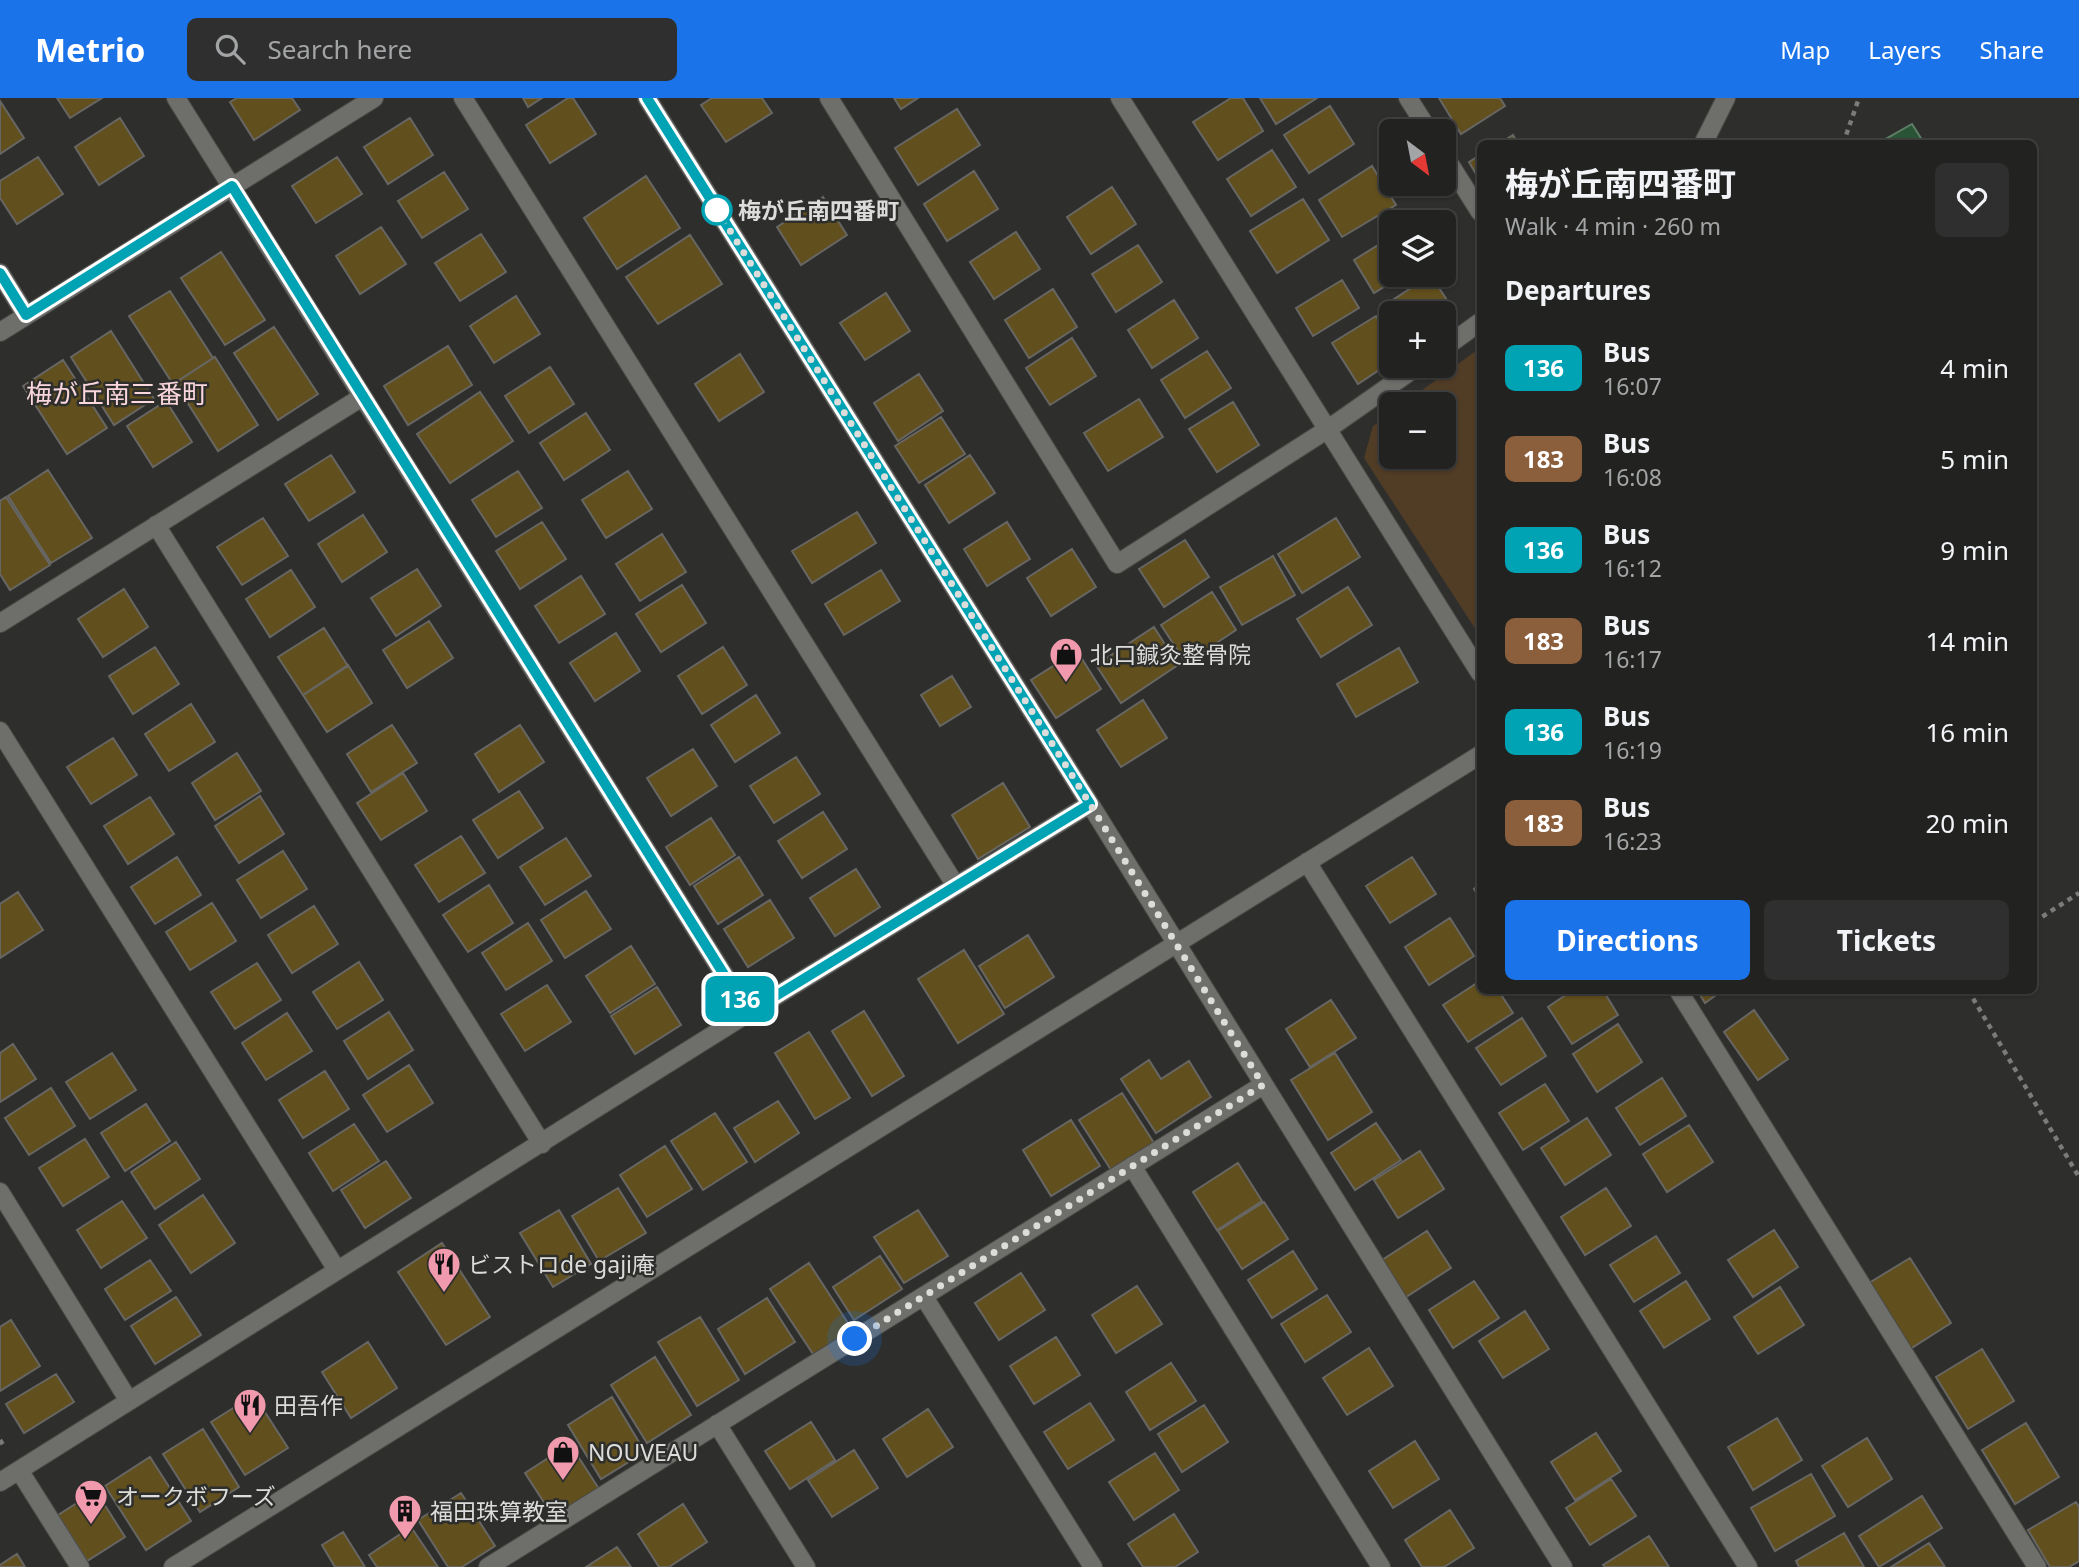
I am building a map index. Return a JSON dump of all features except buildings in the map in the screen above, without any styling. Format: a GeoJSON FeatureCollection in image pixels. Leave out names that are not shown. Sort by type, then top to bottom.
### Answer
{"type":"FeatureCollection","features":[{"type":"Feature","properties":{"kind":"street"},"geometry":{"type":"LineString","coordinates":[[176,98],[748,1013]]}},
{"type":"Feature","properties":{"kind":"street"},"geometry":{"type":"LineString","coordinates":[[0,331],[374,98]]}},
{"type":"Feature","properties":{"kind":"street"},"geometry":{"type":"LineString","coordinates":[[463,98],[956,886]]}},
{"type":"Feature","properties":{"kind":"street"},"geometry":{"type":"LineString","coordinates":[[647,98],[1090,804],[1563,1567]]}},
{"type":"Feature","properties":{"kind":"street"},"geometry":{"type":"LineString","coordinates":[[828,98],[1117,564],[1328,429],[1401,378]]}},
{"type":"Feature","properties":{"kind":"street"},"geometry":{"type":"LineString","coordinates":[[1120,98],[1477,668]]}},
{"type":"Feature","properties":{"kind":"street"},"geometry":{"type":"LineString","coordinates":[[1408,98],[1421,119]]}},
{"type":"Feature","properties":{"kind":"street"},"geometry":{"type":"LineString","coordinates":[[1705,140],[1726,98]]}},
{"type":"Feature","properties":{"kind":"street"},"geometry":{"type":"LineString","coordinates":[[1456,174],[1477,207]]}},
{"type":"Feature","properties":{"kind":"street"},"geometry":{"type":"LineString","coordinates":[[0,273],[26,315]]}},
{"type":"Feature","properties":{"kind":"street"},"geometry":{"type":"LineString","coordinates":[[1456,339],[1477,324]]}},
{"type":"Feature","properties":{"kind":"street"},"geometry":{"type":"LineString","coordinates":[[0,623],[362,397]]}},
{"type":"Feature","properties":{"kind":"street"},"geometry":{"type":"LineString","coordinates":[[156,525],[542,1144]]}},
{"type":"Feature","properties":{"kind":"street"},"geometry":{"type":"LineString","coordinates":[[0,731],[337,1270]]}},
{"type":"Feature","properties":{"kind":"street"},"geometry":{"type":"LineString","coordinates":[[173,1567],[1477,757]]}},
{"type":"Feature","properties":{"kind":"street"},"geometry":{"type":"LineString","coordinates":[[0,1482],[748,1013],[1090,804]]}},
{"type":"Feature","properties":{"kind":"street"},"geometry":{"type":"LineString","coordinates":[[1307,862],[1748,1567]]}},
{"type":"Feature","properties":{"kind":"street"},"geometry":{"type":"LineString","coordinates":[[1680,994],[2037,1567]]}},
{"type":"Feature","properties":{"kind":"street"},"geometry":{"type":"LineString","coordinates":[[488,1567],[516,1560],[717,1424],[1263,1085]]}},
{"type":"Feature","properties":{"kind":"street"},"geometry":{"type":"LineString","coordinates":[[1132,1166],[1381,1567]]}},
{"type":"Feature","properties":{"kind":"street"},"geometry":{"type":"LineString","coordinates":[[0,1192],[129,1401]]}},
{"type":"Feature","properties":{"kind":"street"},"geometry":{"type":"LineString","coordinates":[[924,1297],[1093,1567]]}},
{"type":"Feature","properties":{"kind":"street"},"geometry":{"type":"LineString","coordinates":[[717,1424],[806,1567]]}},
{"type":"Feature","properties":{"kind":"street"},"geometry":{"type":"LineString","coordinates":[[19,1470],[80,1567]]}},
{"type":"Feature","properties":{"kind":"path"},"geometry":{"type":"LineString","coordinates":[[1844,140],[1859,98]]}},
{"type":"Feature","properties":{"kind":"path"},"geometry":{"type":"LineString","coordinates":[[2037,920],[2079,893]]}},
{"type":"Feature","properties":{"kind":"path"},"geometry":{"type":"LineString","coordinates":[[1970,994],[2079,1177]]}},
{"type":"Feature","properties":{"kind":"shaded area"},"geometry":{"type":"Polygon","coordinates":[[[1912,124],[1922,140],[1884,140],[1912,124]]]}},
{"type":"Feature","properties":{"kind":"shaded area"},"geometry":{"type":"Polygon","coordinates":[[[1477,350],[1477,631],[1364,458],[1373,426],[1379,422],[1379,469],[1456,469],[1456,392],[1420,392],[1439,378],[1456,378],[1456,365],[1477,350]]]}},
{"type":"Feature","properties":{"kind":"bus line","name":"136"},"geometry":{"type":"LineString","coordinates":[[0,273],[26,315],[232,186],[748,1013],[1090,804],[647,98]]}},
{"type":"Feature","properties":{"kind":"place","name":"梅が丘南四番町"},"geometry":{"type":"Point","coordinates":[717,210]}},
{"type":"Feature","properties":{"kind":"place","name":"北口鍼灸整骨院"},"geometry":{"type":"Point","coordinates":[1066,684]}},
{"type":"Feature","properties":{"kind":"place","name":"ビストロde gaji庵"},"geometry":{"type":"Point","coordinates":[444,1294]}},
{"type":"Feature","properties":{"kind":"place","name":"田吾作"},"geometry":{"type":"Point","coordinates":[250,1435]}},
{"type":"Feature","properties":{"kind":"place","name":"NOUVEAU"},"geometry":{"type":"Point","coordinates":[563,1482]}},
{"type":"Feature","properties":{"kind":"place","name":"オークボフーズ"},"geometry":{"type":"Point","coordinates":[91,1526]}},
{"type":"Feature","properties":{"kind":"place","name":"福田珠算教室"},"geometry":{"type":"Point","coordinates":[405,1541]}},
{"type":"Feature","properties":{"kind":"district","name":"梅が丘南三番町"},"geometry":{"type":"Point","coordinates":[117,393]}},
{"type":"Feature","properties":{"kind":"route"},"geometry":{"type":"LineString","coordinates":[[717,210],[1263,1085],[855,1339]]}}]}
